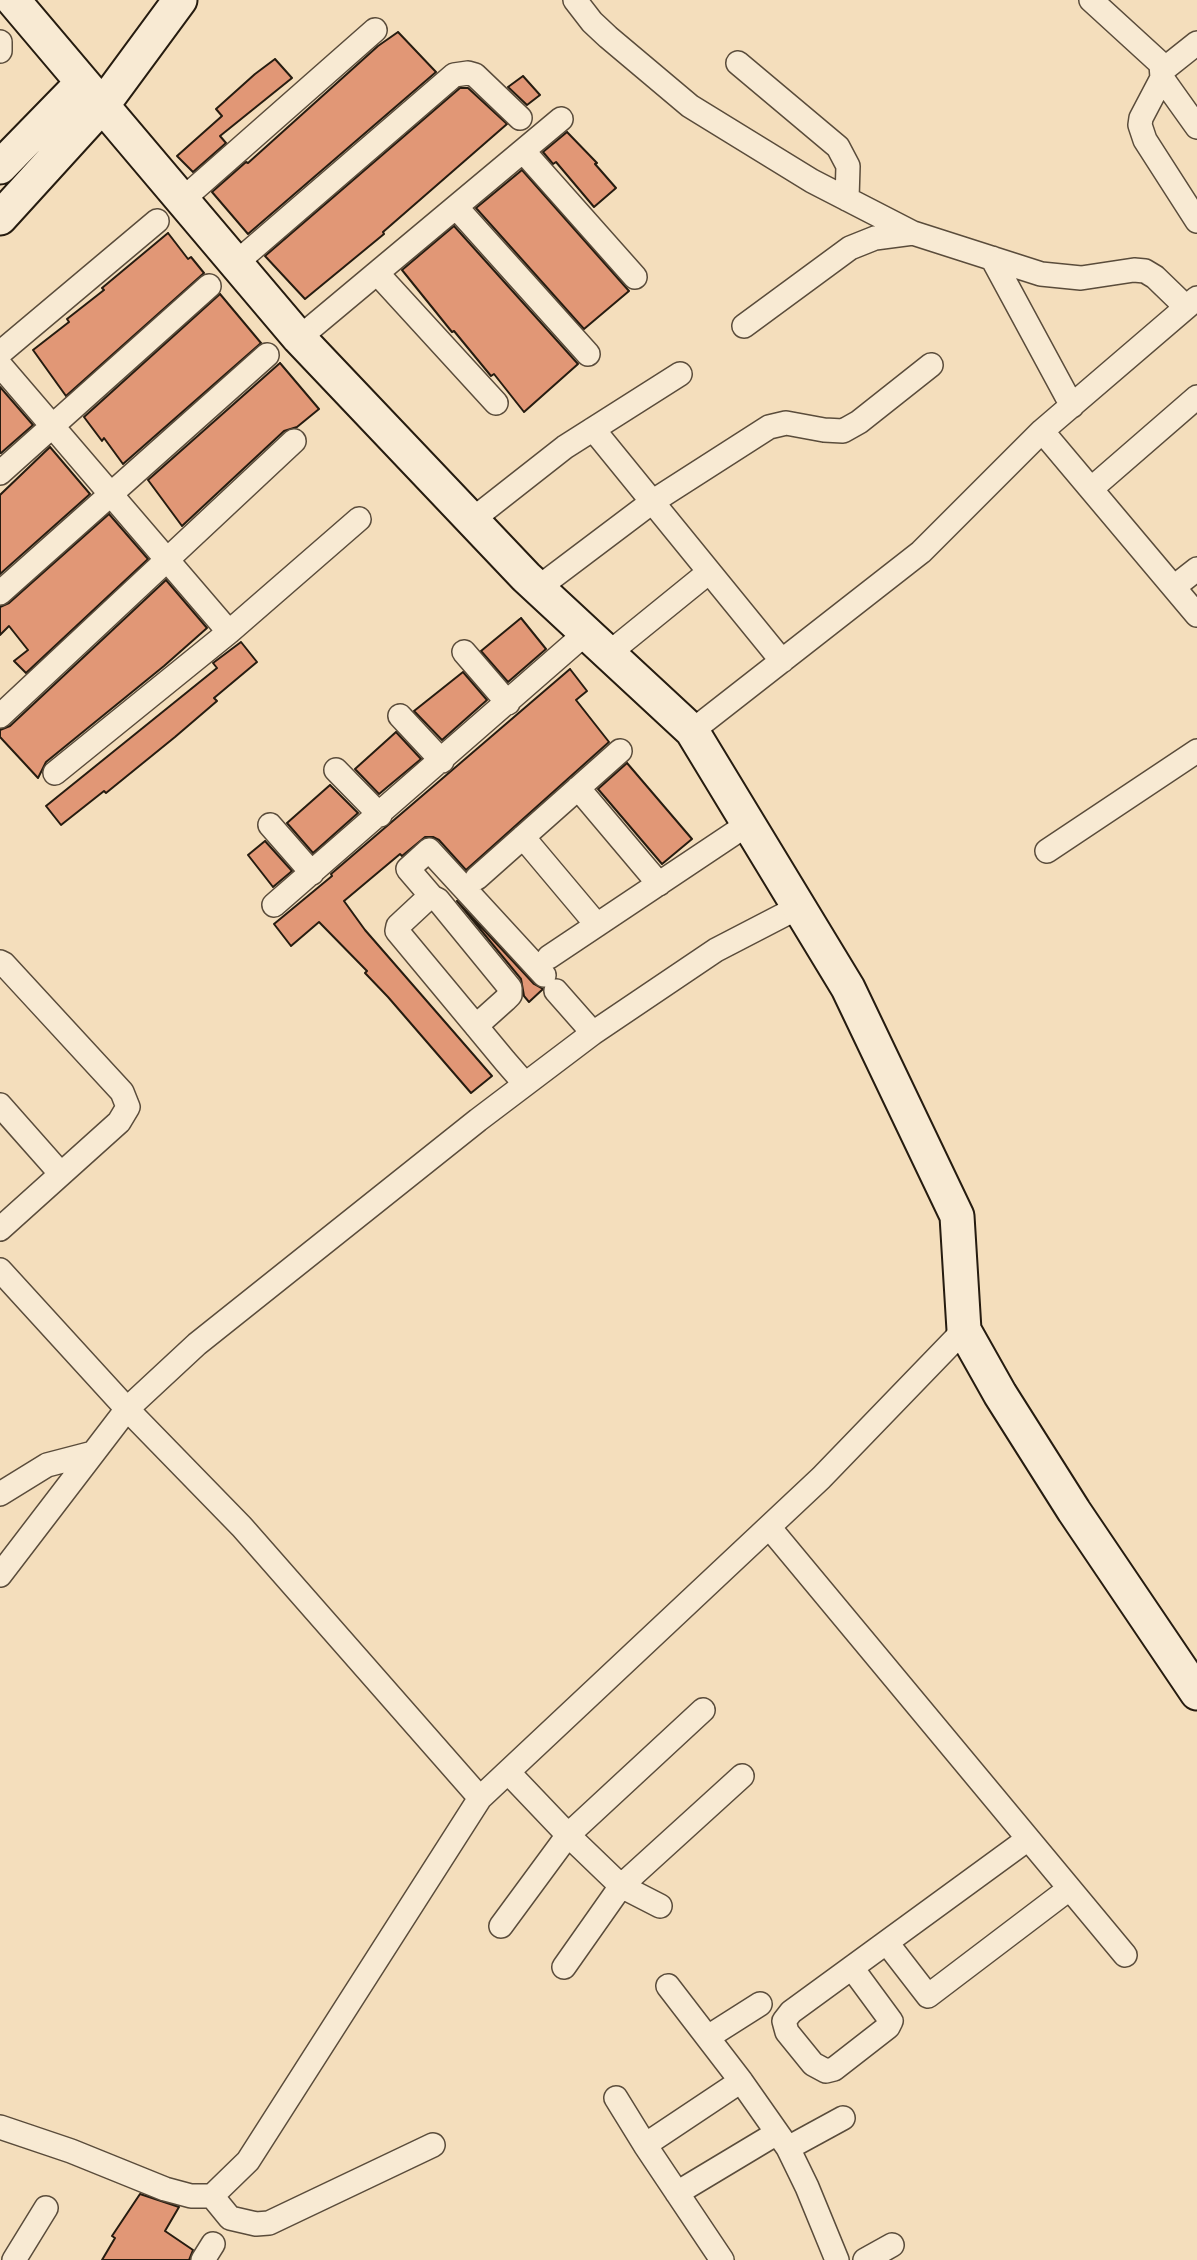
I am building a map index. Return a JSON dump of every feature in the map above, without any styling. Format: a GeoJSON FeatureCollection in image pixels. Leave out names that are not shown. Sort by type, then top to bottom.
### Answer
{"type":"FeatureCollection","features":[{"type":"Feature","properties":{"kind":"street"},"geometry":{"type":"LineString","coordinates":[[13,0],[92,94],[170,211],[236,263],[299,338],[538,588],[692,731],[848,988],[957,1216],[964,1330],[1000,1394],[1074,1511],[1197,1693]]}},
{"type":"Feature","properties":{"kind":"street"},"geometry":{"type":"LineString","coordinates":[[0,218],[92,94],[180,0]]}},
{"type":"Feature","properties":{"kind":"street"},"geometry":{"type":"LineString","coordinates":[[575,0],[600,30],[690,106],[812,181],[913,233],[1041,274],[1082,278],[1134,270],[1145,271],[1191,303],[1042,431],[921,552],[692,731]]}},
{"type":"Feature","properties":{"kind":"street"},"geometry":{"type":"LineString","coordinates":[[1091,0],[1156,58],[1163,74],[1197,127]]}},
{"type":"Feature","properties":{"kind":"street"},"geometry":{"type":"LineString","coordinates":[[0,353],[170,211],[375,30]]}},
{"type":"Feature","properties":{"kind":"street"},"geometry":{"type":"LineString","coordinates":[[0,42],[0,51]]}},
{"type":"Feature","properties":{"kind":"street"},"geometry":{"type":"LineString","coordinates":[[1194,209],[1146,140],[1140,125],[1141,117],[1163,74],[1197,43]]}},
{"type":"Feature","properties":{"kind":"street"},"geometry":{"type":"LineString","coordinates":[[738,63],[838,147],[848,166],[850,177],[847,199]]}},
{"type":"Feature","properties":{"kind":"street"},"geometry":{"type":"LineString","coordinates":[[236,263],[454,75],[475,75],[520,118]]}},
{"type":"Feature","properties":{"kind":"street"},"geometry":{"type":"LineString","coordinates":[[0,167],[92,94]]}},
{"type":"Feature","properties":{"kind":"street"},"geometry":{"type":"LineString","coordinates":[[299,338],[561,119]]}},
{"type":"Feature","properties":{"kind":"street"},"geometry":{"type":"LineString","coordinates":[[523,152],[635,277]]}},
{"type":"Feature","properties":{"kind":"street"},"geometry":{"type":"LineString","coordinates":[[456,207],[587,354]]}},
{"type":"Feature","properties":{"kind":"street"},"geometry":{"type":"LineString","coordinates":[[744,326],[850,248],[874,238],[913,233]]}},
{"type":"Feature","properties":{"kind":"street"},"geometry":{"type":"LineString","coordinates":[[992,258],[1072,406]]}},
{"type":"Feature","properties":{"kind":"street"},"geometry":{"type":"LineString","coordinates":[[377,273],[496,403]]}},
{"type":"Feature","properties":{"kind":"street"},"geometry":{"type":"LineString","coordinates":[[0,473],[209,286]]}},
{"type":"Feature","properties":{"kind":"street"},"geometry":{"type":"LineString","coordinates":[[0,593],[267,355]]}},
{"type":"Feature","properties":{"kind":"street"},"geometry":{"type":"LineString","coordinates":[[0,365],[229,632]]}},
{"type":"Feature","properties":{"kind":"street"},"geometry":{"type":"LineString","coordinates":[[538,588],[652,502],[779,423],[836,431],[851,428],[931,365]]}},
{"type":"Feature","properties":{"kind":"street"},"geometry":{"type":"LineString","coordinates":[[472,520],[593,429],[680,374]]}},
{"type":"Feature","properties":{"kind":"street"},"geometry":{"type":"LineString","coordinates":[[1091,489],[1197,397]]}},
{"type":"Feature","properties":{"kind":"street"},"geometry":{"type":"LineString","coordinates":[[593,429],[782,661]]}},
{"type":"Feature","properties":{"kind":"street"},"geometry":{"type":"LineString","coordinates":[[1042,431],[1197,615]]}},
{"type":"Feature","properties":{"kind":"street"},"geometry":{"type":"LineString","coordinates":[[0,716],[294,441]]}},
{"type":"Feature","properties":{"kind":"street"},"geometry":{"type":"LineString","coordinates":[[55,773],[229,632],[359,519]]}},
{"type":"Feature","properties":{"kind":"street"},"geometry":{"type":"LineString","coordinates":[[1174,587],[1197,569]]}},
{"type":"Feature","properties":{"kind":"street"},"geometry":{"type":"LineString","coordinates":[[274,905],[508,703],[709,572]]}},
{"type":"Feature","properties":{"kind":"street"},"geometry":{"type":"LineString","coordinates":[[464,652],[508,703]]}},
{"type":"Feature","properties":{"kind":"street"},"geometry":{"type":"LineString","coordinates":[[400,716],[442,761]]}},
{"type":"Feature","properties":{"kind":"street"},"geometry":{"type":"LineString","coordinates":[[477,878],[620,751]]}},
{"type":"Feature","properties":{"kind":"street"},"geometry":{"type":"LineString","coordinates":[[1046,851],[1197,751]]}},
{"type":"Feature","properties":{"kind":"street"},"geometry":{"type":"LineString","coordinates":[[336,771],[380,815]]}},
{"type":"Feature","properties":{"kind":"street"},"geometry":{"type":"LineString","coordinates":[[578,788],[659,884]]}},
{"type":"Feature","properties":{"kind":"street"},"geometry":{"type":"LineString","coordinates":[[549,974],[597,925],[748,824]]}},
{"type":"Feature","properties":{"kind":"street"},"geometry":{"type":"LineString","coordinates":[[271,825],[312,873]]}},
{"type":"Feature","properties":{"kind":"street"},"geometry":{"type":"LineString","coordinates":[[523,837],[597,925]]}},
{"type":"Feature","properties":{"kind":"street"},"geometry":{"type":"LineString","coordinates":[[476,1026],[510,995],[510,988],[439,900],[432,897],[408,869],[429,850],[549,974],[593,1033]]}},
{"type":"Feature","properties":{"kind":"street"},"geometry":{"type":"LineString","coordinates":[[432,897],[403,921],[397,931],[525,1084]]}},
{"type":"Feature","properties":{"kind":"street"},"geometry":{"type":"LineString","coordinates":[[0,1575],[127,1409],[197,1344],[593,1033],[716,950],[799,907]]}},
{"type":"Feature","properties":{"kind":"street"},"geometry":{"type":"LineString","coordinates":[[0,962],[127,1100],[126,1113],[120,1122],[0,1229]]}},
{"type":"Feature","properties":{"kind":"street"},"geometry":{"type":"LineString","coordinates":[[0,1105],[61,1174]]}},
{"type":"Feature","properties":{"kind":"street"},"geometry":{"type":"LineString","coordinates":[[0,1270],[127,1409],[242,1527],[480,1798]]}},
{"type":"Feature","properties":{"kind":"street"},"geometry":{"type":"LineString","coordinates":[[0,2127],[71,2151],[165,2189],[191,2196],[212,2196],[248,2161],[480,1798],[821,1478],[964,1330]]}},
{"type":"Feature","properties":{"kind":"street"},"geometry":{"type":"LineString","coordinates":[[1,1490],[47,1465],[65,1458],[93,1453]]}},
{"type":"Feature","properties":{"kind":"street"},"geometry":{"type":"LineString","coordinates":[[769,1527],[1125,1955]]}},
{"type":"Feature","properties":{"kind":"street"},"geometry":{"type":"LineString","coordinates":[[500,1926],[568,1835],[703,1710]]}},
{"type":"Feature","properties":{"kind":"street"},"geometry":{"type":"LineString","coordinates":[[508,1772],[621,1886],[660,1906]]}},
{"type":"Feature","properties":{"kind":"street"},"geometry":{"type":"LineString","coordinates":[[564,1967],[621,1886],[742,1776]]}},
{"type":"Feature","properties":{"kind":"street"},"geometry":{"type":"LineString","coordinates":[[852,1968],[891,2021],[888,2027],[842,2063],[826,2071],[813,2064],[787,2032],[784,2021],[791,2012],[1028,1839]]}},
{"type":"Feature","properties":{"kind":"street"},"geometry":{"type":"LineString","coordinates":[[887,1943],[928,1996],[1069,1889]]}},
{"type":"Feature","properties":{"kind":"street"},"geometry":{"type":"LineString","coordinates":[[668,1986],[741,2081],[782,2141],[807,2187],[837,2260]]}},
{"type":"Feature","properties":{"kind":"street"},"geometry":{"type":"LineString","coordinates":[[708,2037],[760,2004]]}},
{"type":"Feature","properties":{"kind":"street"},"geometry":{"type":"LineString","coordinates":[[645,2145],[741,2081]]}},
{"type":"Feature","properties":{"kind":"street"},"geometry":{"type":"LineString","coordinates":[[616,2098],[722,2260]]}},
{"type":"Feature","properties":{"kind":"street"},"geometry":{"type":"LineString","coordinates":[[677,2193],[782,2141],[843,2118]]}},
{"type":"Feature","properties":{"kind":"street"},"geometry":{"type":"LineString","coordinates":[[212,2196],[230,2218],[256,2224],[269,2223],[433,2145]]}},
{"type":"Feature","properties":{"kind":"street"},"geometry":{"type":"LineString","coordinates":[[14,2260],[46,2208]]}},
{"type":"Feature","properties":{"kind":"street"},"geometry":{"type":"LineString","coordinates":[[865,2260],[892,2245]]}},
{"type":"Feature","properties":{"kind":"building"},"geometry":{"type":"Polygon","coordinates":[[[398,32],[436,72],[248,234],[212,192],[378,46],[398,32]]]}},
{"type":"Feature","properties":{"kind":"building"},"geometry":{"type":"Polygon","coordinates":[[[275,59],[292,78],[220,136],[226,143],[193,172],[177,156],[222,116],[216,109],[275,59]]]}},
{"type":"Feature","properties":{"kind":"building"},"geometry":{"type":"Polygon","coordinates":[[[523,76],[540,95],[527,105],[508,87],[523,76]]]}},
{"type":"Feature","properties":{"kind":"building"},"geometry":{"type":"Polygon","coordinates":[[[460,88],[468,88],[507,124],[383,232],[384,234],[305,299],[265,256],[460,88]]]}},
{"type":"Feature","properties":{"kind":"building"},"geometry":{"type":"Polygon","coordinates":[[[567,132],[597,163],[595,164],[616,188],[594,207],[556,162],[553,164],[543,152],[567,132]]]}},
{"type":"Feature","properties":{"kind":"building"},"geometry":{"type":"Polygon","coordinates":[[[522,170],[629,291],[584,329],[476,208],[522,170]]]}},
{"type":"Feature","properties":{"kind":"building"},"geometry":{"type":"Polygon","coordinates":[[[454,226],[578,364],[524,412],[494,374],[491,376],[454,331],[452,332],[402,270],[454,226]]]}},
{"type":"Feature","properties":{"kind":"building"},"geometry":{"type":"Polygon","coordinates":[[[168,233],[188,259],[191,257],[204,273],[66,396],[33,350],[69,322],[67,319],[168,233]]]}},
{"type":"Feature","properties":{"kind":"building"},"geometry":{"type":"Polygon","coordinates":[[[220,294],[261,343],[123,464],[84,417],[220,294]]]}},
{"type":"Feature","properties":{"kind":"building"},"geometry":{"type":"Polygon","coordinates":[[[280,363],[319,409],[297,427],[284,431],[182,526],[148,480],[280,363]]]}},
{"type":"Feature","properties":{"kind":"building"},"geometry":{"type":"Polygon","coordinates":[[[0,387],[33,425],[1,453],[0,453],[0,387]]]}},
{"type":"Feature","properties":{"kind":"building"},"geometry":{"type":"Polygon","coordinates":[[[50,447],[90,494],[0,574],[0,495],[50,447]]]}},
{"type":"Feature","properties":{"kind":"building"},"geometry":{"type":"Polygon","coordinates":[[[109,514],[148,559],[26,673],[14,661],[28,650],[9,626],[0,635],[0,607],[9,603],[109,514]]]}},
{"type":"Feature","properties":{"kind":"building"},"geometry":{"type":"Polygon","coordinates":[[[166,580],[207,628],[46,762],[38,778],[0,737],[0,730],[10,726],[166,580]]]}},
{"type":"Feature","properties":{"kind":"building"},"geometry":{"type":"Polygon","coordinates":[[[521,618],[546,649],[508,682],[481,651],[521,618]]]}},
{"type":"Feature","properties":{"kind":"building"},"geometry":{"type":"Polygon","coordinates":[[[241,642],[257,662],[214,698],[217,701],[175,737],[106,793],[104,791],[61,825],[46,806],[217,668],[213,663],[241,642]]]}},
{"type":"Feature","properties":{"kind":"building"},"geometry":{"type":"Polygon","coordinates":[[[570,669],[587,691],[576,700],[609,742],[466,870],[439,840],[425,837],[402,856],[400,854],[344,901],[365,930],[492,1076],[471,1093],[365,973],[367,971],[319,922],[291,946],[274,924],[570,669]]]}},
{"type":"Feature","properties":{"kind":"building"},"geometry":{"type":"Polygon","coordinates":[[[463,672],[487,700],[442,740],[414,711],[463,672]]]}},
{"type":"Feature","properties":{"kind":"building"},"geometry":{"type":"Polygon","coordinates":[[[396,732],[421,759],[379,794],[355,769],[396,732]]]}},
{"type":"Feature","properties":{"kind":"building"},"geometry":{"type":"Polygon","coordinates":[[[627,763],[692,839],[662,864],[598,789],[627,763]]]}},
{"type":"Feature","properties":{"kind":"building"},"geometry":{"type":"Polygon","coordinates":[[[330,785],[358,813],[313,853],[287,823],[330,785]]]}},
{"type":"Feature","properties":{"kind":"building"},"geometry":{"type":"Polygon","coordinates":[[[265,841],[292,871],[273,887],[248,855],[265,841]]]}},
{"type":"Feature","properties":{"kind":"building"},"geometry":{"type":"Polygon","coordinates":[[[457,901],[534,984],[543,989],[529,1002],[524,996],[521,979],[457,901]]]}},
{"type":"Feature","properties":{"kind":"building"},"geometry":{"type":"Polygon","coordinates":[[[140,2194],[179,2207],[165,2231],[193,2250],[189,2260],[102,2260],[115,2238],[112,2236],[140,2194]]]}}]}
